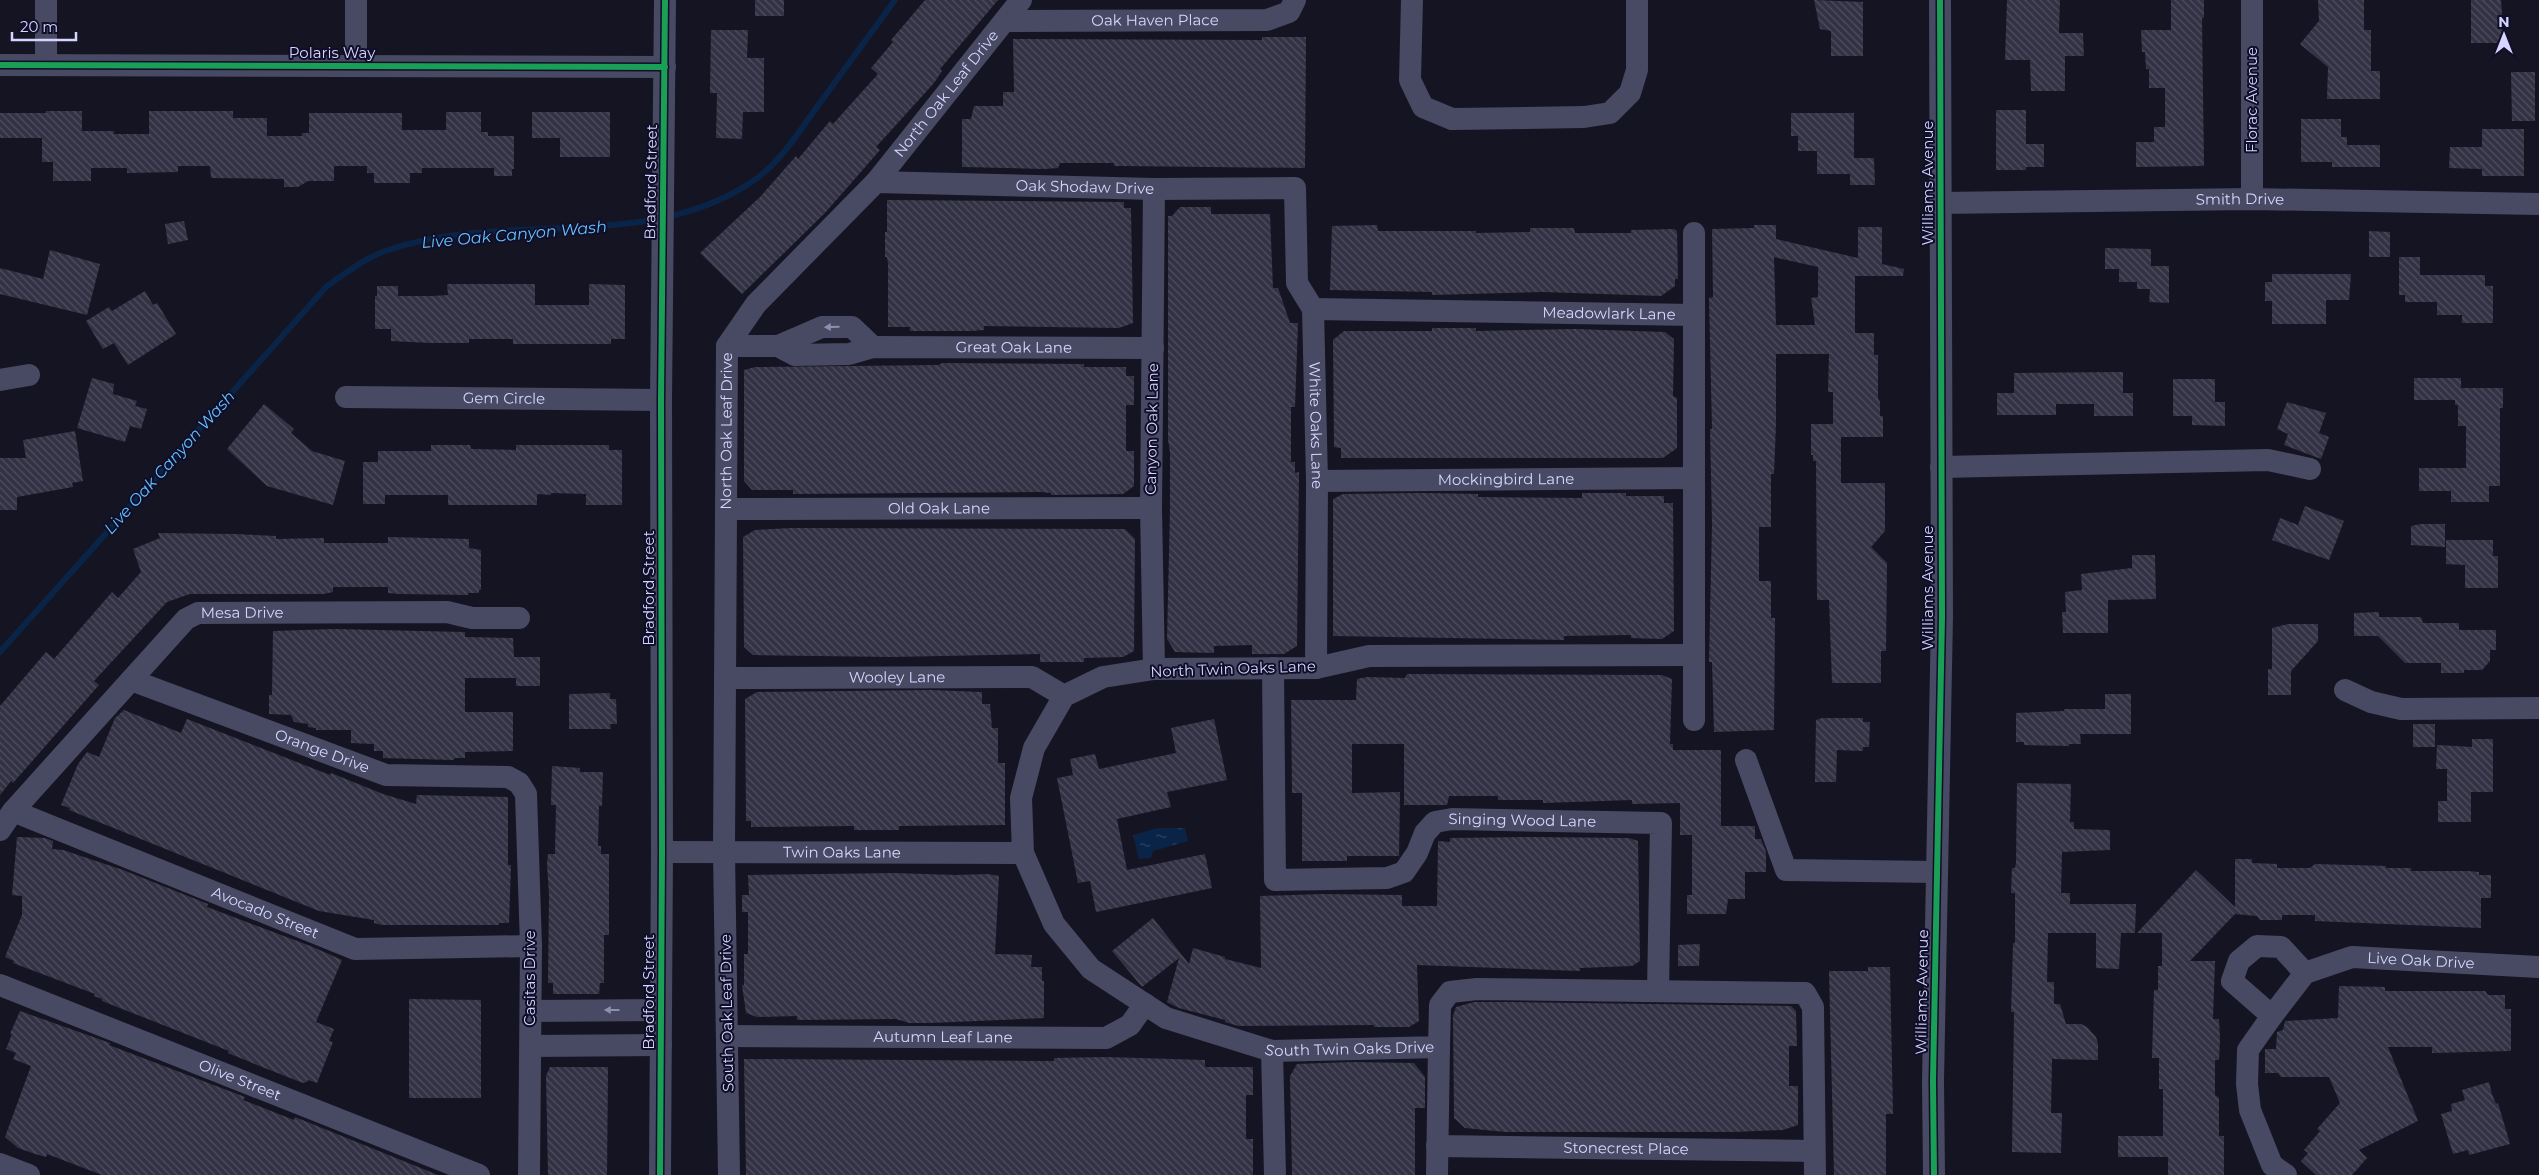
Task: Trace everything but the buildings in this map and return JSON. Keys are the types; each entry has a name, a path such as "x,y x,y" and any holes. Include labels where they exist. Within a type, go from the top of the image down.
{"street":[{"path":"46,0 46,64"},
{"path":"356,0 356,66"},
{"name":"Bradford Street","path":"660,1175 662,852 661,400 665,0"},
{"name":"North Oak Leaf Drive","path":"724,852 726,346 756,304 876,182 1021,0"},
{"name":"Oak Haven Place","path":"1006,21 1268,20 1289,12 1295,0"},
{"path":"1412,0 1410,80 1423,107 1452,119 1584,117 1610,112 1630,93 1638,70 1637,0"},
{"name":"Williams Avenue","path":"1934,1175 1942,617 1940,0"},
{"name":"Florac Avenue","path":"2252,0 2252,200"},
{"name":"Polaris Way","path":"0,64 665,67"},
{"name":"Oak Shodaw Drive","path":"876,182 1154,188 1295,188"},
{"name":"Canyon Oak Lane","path":"1154,188 1151,508 1154,669"},
{"name":"White Oaks Lane","path":"1295,188 1297,283 1313,309 1318,481 1316,668"},
{"name":"Smith Drive","path":"1940,203 2252,200 2539,204"},
{"path":"1694,233 1694,720"},
{"name":"Meadowlark Lane","path":"1313,309 1694,315"},
{"name":"Great Oak Lane","path":"726,346 778,346 822,327 852,327 873,347 1153,348"},
{"path":"0,380 29,375"},
{"name":"Gem Circle","path":"346,397 661,400"},
{"path":"1941,467 2268,460 2310,469"},
{"name":"Mockingbird Lane","path":"1318,481 1694,478"},
{"name":"Old Oak Lane","path":"726,509 1151,508"},
{"name":"Mesa Drive","path":"0,830 13,811 186,619 198,613 447,612 472,618 519,618"},
{"name":"North Twin Oaks Lane","path":"1064,696 1103,677 1154,669 1316,668 1369,656 1693,655"},
{"name":"Singing Wood Lane","path":"1273,668 1275,880 1387,878 1404,872 1417,853 1425,832 1435,822 1452,819 1661,823 1658,991"},
{"name":"Wooley Lane","path":"726,678 1032,677 1064,696"},
{"name":"Orange Drive","path":"131,680 386,775 508,777 519,783"},
{"path":"2345,690 2372,702 2401,708 2539,708"},
{"path":"1023,853 1021,798 1034,748 1064,696"},
{"path":"1746,760 1786,870 1937,872"},
{"name":"Casitas Drive","path":"519,783 526,794 531,946 529,1175"},
{"name":"Avocado Street","path":"13,811 355,949 531,946"},
{"name":"Twin Oaks Lane","path":"662,852 1023,853"},
{"name":"South Oak Leaf Drive","path":"724,852 729,1175"},
{"name":"South Twin Oaks Drive","path":"1023,853 1054,924 1091,969 1166,1018 1272,1050 1439,1047 1440,1005 1450,992 1477,989 1805,993 1814,1007 1814,1151"},
{"path":"2272,1016 2232,981 2239,961 2257,946 2281,947 2305,973 2248,1050 2247,1084 2250,1110 2273,1172"},
{"name":"Live Oak Drive","path":"2305,973 2352,956 2539,967"},
{"name":"Olive Street","path":"0,985 479,1175"},
{"name":"Autumn Leaf Lane","path":"726,1036 1106,1038 1130,1026 1145,1004"},
{"path":"530,1011 661,1010"},
{"path":"530,1046 661,1045"},
{"path":"1437,1175 1439,1047"},
{"path":"1272,1050 1275,1175"},
{"name":"Stonecrest Place","path":"1437,1146 1814,1151"},
{"path":"1814,1151 1815,1175"},
{"path":"0,1164 29,1175"}],"water":[{"path":"1158,828 1185,828 1188,841 1153,851 1151,858 1139,859 1133,835"}],"waterway":[{"name":"Live Oak Canyon Wash","path":"0,652 327,286 356,266 380,253 433,239 479,232 619,224 665,217 709,204 750,183 779,158 895,0"}],"cycle path":[{"path":"660,1175 662,852 661,400 665,0"},
{"path":"1934,1175 1933,1081 1942,617 1940,0"},
{"path":"0,65 665,67"}]}
